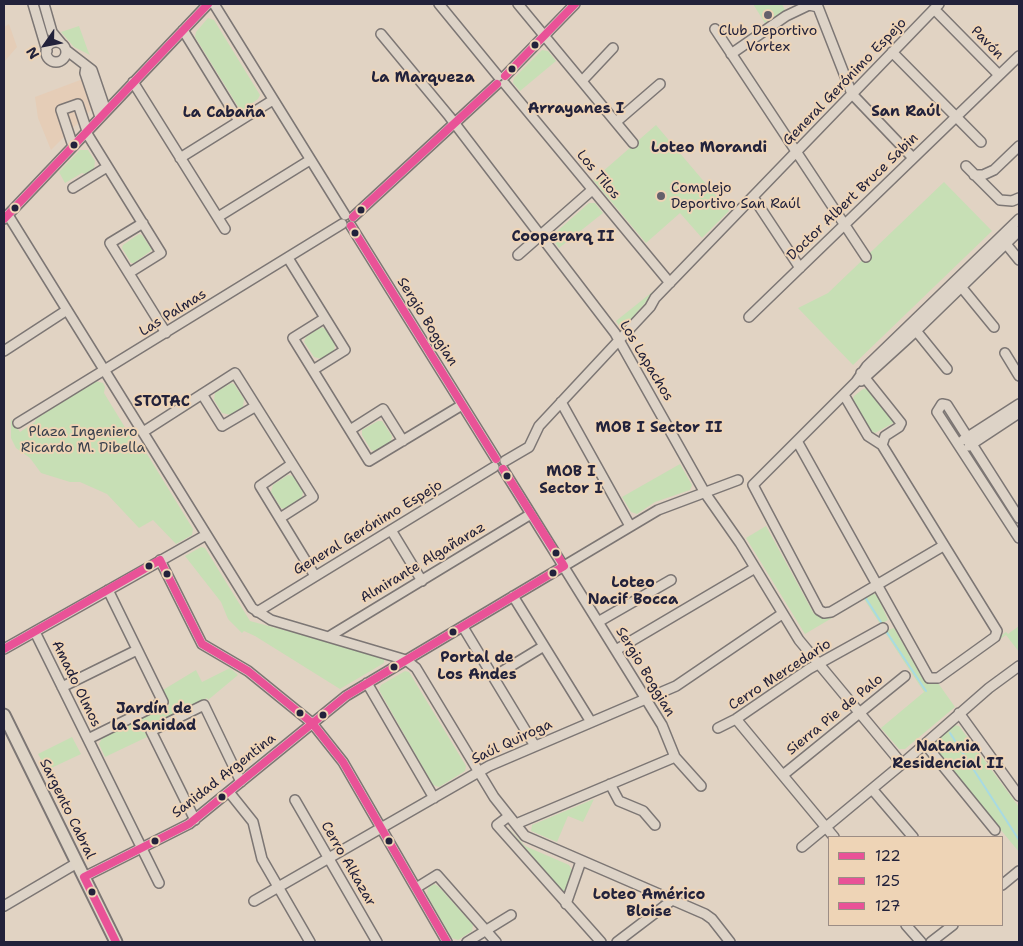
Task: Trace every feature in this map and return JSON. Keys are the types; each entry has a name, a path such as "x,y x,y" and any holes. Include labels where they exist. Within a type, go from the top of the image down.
{"main road":[{"name":"Sargento Cabral","path":"4,715 116,942"}],"street":[{"path":"33,4 48,57 53,61 59,61 66,52"},
{"path":"44,4 52,32 66,52"},
{"path":"208,4 6,217 104,369 248,603 257,612 271,620 406,660 416,668 479,772 509,816 530,840 708,916 730,942"},
{"name":"Sergio Boggian","path":"214,4 616,650 662,726 675,757 701,786"},
{"name":"Los Tilos","path":"439,4 670,283"},
{"path":"518,4 633,143"},
{"name":"Las Palmas","path":"18,423 348,221 501,80 574,4"},
{"path":"731,54 786,16 809,5 815,5 821,10 852,94 913,158"},
{"name":"General Gerónimo Espejo","path":"257,612 529,447 538,426 670,283 936,6"},
{"name":"Pavón","path":"936,6 999,75"},
{"path":"715,28 866,257"},
{"path":"183,30 240,121"},
{"name":"Los Lapachos","path":"381,34 455,124 619,340 705,493 755,568 782,614 818,664 902,764"},
{"path":"47,51 52,43 92,70 100,92 103,114"},
{"path":"582,81 613,48"},
{"path":"892,52 980,142"},
{"name":"Doctor Albert Bruce Sabin","path":"749,317 1019,56"},
{"path":"86,67 85,73 103,114"},
{"path":"133,82 225,229"},
{"path":"616,122 660,84"},
{"path":"180,158 273,100"},
{"path":"74,146 61,110 78,104 86,132 161,253 129,273"},
{"path":"974,175 983,175 994,170 1019,146"},
{"path":"218,217 310,160"},
{"path":"966,166 1000,200 1009,202 1019,198"},
{"path":"73,188 107,167"},
{"path":"518,255 592,190"},
{"path":"753,197 800,268"},
{"path":"943,546 829,613 819,610 753,488 756,480 959,284 1003,240 1019,219"},
{"path":"143,223 110,243 166,333"},
{"path":"1003,240 1019,231"},
{"path":"1003,240 1019,260"},
{"path":"288,258 345,350 313,370"},
{"path":"959,284 994,328"},
{"path":"5,346 67,310"},
{"path":"325,318 293,338 369,461 462,405"},
{"path":"914,328 947,369"},
{"path":"1005,353 1019,376"},
{"path":"143,432 235,373 314,498 280,518"},
{"path":"863,376 901,423 899,427 885,436 882,445"},
{"path":"202,394 222,426 256,406"},
{"path":"797,441 927,676 932,680 938,678 995,637 997,633 882,445 868,436 844,394"},
{"path":"561,402 630,526"},
{"path":"1009,523 1019,517 947,405 942,404 937,412 960,446 1009,523 1019,538"},
{"path":"960,446 1019,404"},
{"path":"350,430 383,409 403,440"},
{"path":"969,440 1019,413"},
{"path":"292,464 260,486 316,576"},
{"name":"Sanidad Argentina","path":"4,906 63,872 68,867 80,869 141,848 195,820 346,696 658,510 738,480"},
{"name":"Almirante Algañaraz","path":"330,636 531,514"},
{"path":"391,530 422,581"},
{"path":"4,649 206,534"},
{"path":"160,560 202,644 248,671 312,723 343,762 447,942"},
{"path":"616,650 755,568"},
{"path":"598,622 671,580"},
{"path":"88,739 163,702 108,590"},
{"path":"513,596 591,722"},
{"name":"Saúl Quiroga","path":"254,901 479,772 676,686 782,614"},
{"path":"463,627 535,746"},
{"name":"Cerro Mercedario","path":"718,728 736,720 818,664 883,628"},
{"name":"Amado Olmos","path":"35,632 159,883"},
{"path":"493,677 544,646"},
{"path":"62,687 137,650"},
{"path":"802,847 959,714 1019,666"},
{"name":"Sierra Pie de Palo","path":"783,775 858,712 905,676"},
{"path":"367,683 434,798"},
{"path":"195,820 151,731 204,705 241,782"},
{"path":"959,714 1019,796"},
{"path":"736,720 833,836"},
{"path":"925,744 995,830"},
{"path":"516,824 675,757"},
{"path":"610,784 620,801 643,811 655,825"},
{"path":"872,789 912,836"},
{"path":"229,792 253,822 262,860 310,942"},
{"name":"Cerro Alkazar","path":"295,800 377,942"},
{"path":"509,816 498,825 601,942"},
{"path":"566,904 581,861"},
{"path":"1003,885 1019,872"},
{"path":"416,888 437,876 496,942"},
{"path":"617,942 671,901"},
{"path":"466,942 511,915"},
{"path":"907,926 921,942"},
{"path":"931,942 952,926"}],"shaded area":[{"path":"9,24 17,47 4,62 4,27"},
{"path":"83,79 93,108 51,150 38,118 35,97"}],"green space":[{"name":"Club Deportivo Vortex","path":"753,4 782,4 785,10 765,23"},
{"path":"208,18 214,20 260,95 258,99 244,109 239,108 195,37 196,32"},
{"path":"79,26 90,55 74,47 61,32"},
{"path":"542,50 548,51 556,61 520,91 513,83 514,78"},
{"name":"Complejo Deportivo San Raúl","path":"656,125 729,211 702,238 680,213 646,243 593,180"},
{"path":"80,150 88,150 95,161 94,169 86,174 82,173 65,183 59,172"},
{"path":"944,182 992,231 853,365 798,308 828,293"},
{"path":"589,203 595,203 603,213 559,248 553,240 554,234"},
{"path":"139,234 142,235 152,250 134,263 131,263 122,248 123,245"},
{"path":"661,285 624,327 620,327 616,321"},
{"path":"321,327 326,329 335,344 334,351 322,359 314,357 304,342 306,337"},
{"name":"Plaza Ingeniero Ricardo M. Dibella","path":"95,381 103,383 105,387 104,393 140,452 147,454 193,529 192,535 176,544 153,520 139,528 107,494 80,482 70,482 41,473 30,458 16,448 11,438 11,419 20,432 35,422 36,419"},
{"path":"231,383 234,384 244,399 243,407 231,415 222,413 214,400 215,393"},
{"path":"868,388 895,422 875,433 870,431 853,400 854,396 863,389"},
{"path":"378,421 382,421 392,436 391,441 375,451 371,450 362,435 362,430"},
{"path":"680,464 692,485 690,490 655,502 637,514 631,512 622,497"},
{"path":"288,475 293,476 303,492 302,498 285,509 281,508 271,492 273,485"},
{"path":"766,526 814,614 830,617 872,592 878,597 888,620 880,624 864,599 805,634 746,538"},
{"path":"201,547 205,548 250,621 384,657 384,663 340,689 255,636 244,631 242,633 228,619 221,602 185,556"},
{"path":"1019,626 1019,652 1006,635 938,683 955,707 905,749 899,749 881,728 924,692 884,631 894,628 922,678 932,684 1006,632 1008,634"},
{"path":"230,668 238,675 208,700 207,698 144,729 147,737 105,757 99,744 102,738 170,705 163,690 196,670 202,682"},
{"path":"405,671 409,672 466,766 465,771 439,787 433,785 379,690 381,685"},
{"path":"954,725 959,726 1019,807 1019,852 933,748 934,742"},
{"path":"72,737 81,754 47,770 38,754"},
{"path":"594,799 583,822 568,816 557,842 531,831 532,825"},
{"path":"506,825 525,846 569,865 572,870 566,891 561,891"},
{"path":"434,884 438,886 473,925 472,931 458,940 452,938 427,895 428,888"}],"waterway":[{"path":"865,597 881,622"},
{"path":"886,631 926,691"},
{"path":"950,733 1019,840"}],"transit line":[{"name":"127","path":"4,219 208,4"},
{"name":"122","path":"505,76 575,4"},
{"name":"122","path":"353,217 497,84"},
{"name":"122","path":"351,226 496,459"},
{"name":"122","path":"116,942 84,877 189,824 346,696 564,566 503,469"},
{"name":"125","path":"4,649 160,560 202,644 248,671 312,723 343,762 447,942"}],"place":[{"name":"Club Deportivo Vortex","path":"768,15"},
{"name":"Complejo Deportivo San Raúl","path":"661,196"}],"district":[{"name":"La Marqueza","path":"423,78"},
{"name":"Arrayanes I","path":"576,109"},
{"name":"San Raúl","path":"906,112"},
{"name":"La Cabaña","path":"224,113"},
{"name":"Loteo Morandi","path":"709,148"},
{"name":"Cooperarq II","path":"563,237"},
{"name":"STOTAC","path":"162,402"},
{"name":"MOB I Sector II","path":"659,428"},
{"name":"MOB I Sector I","path":"571,480"},
{"name":"Loteo Nacif Bocca","path":"633,592"},
{"name":"Portal de Los Andes","path":"477,666"},
{"name":"Jardín de la Sanidad","path":"154,718"},
{"name":"Natania Residencial II","path":"948,756"},
{"name":"Loteo Américo Bloise","path":"649,904"}]}
